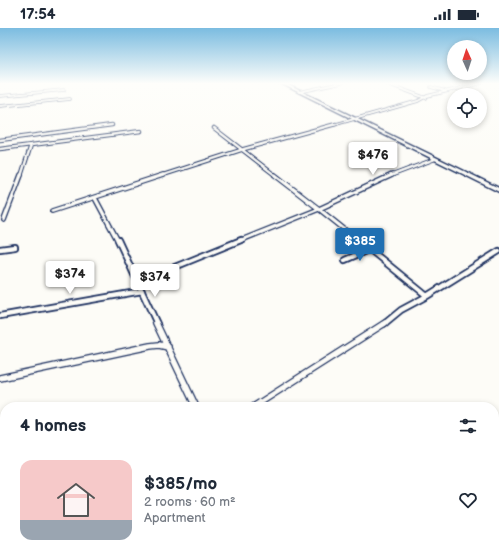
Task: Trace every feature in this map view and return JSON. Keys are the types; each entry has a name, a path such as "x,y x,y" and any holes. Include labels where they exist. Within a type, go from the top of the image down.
{"street":[{"path":"330,108 499,190"},
{"path":"52,211 244,150 395,108"},
{"path":"0,140 112,125"},
{"path":"214,128 319,209 427,296"},
{"path":"0,148 141,131"},
{"path":"4,220 17,189 31,145"},
{"path":"138,282 319,209 401,171 435,158"},
{"path":"95,198 116,236 194,402"},
{"path":"0,249 15,247"},
{"path":"345,260 368,250"},
{"path":"261,402 377,329 401,310 427,296 499,251"},
{"path":"0,316 142,291"},
{"path":"0,378 150,346 160,345 168,347"}]}
